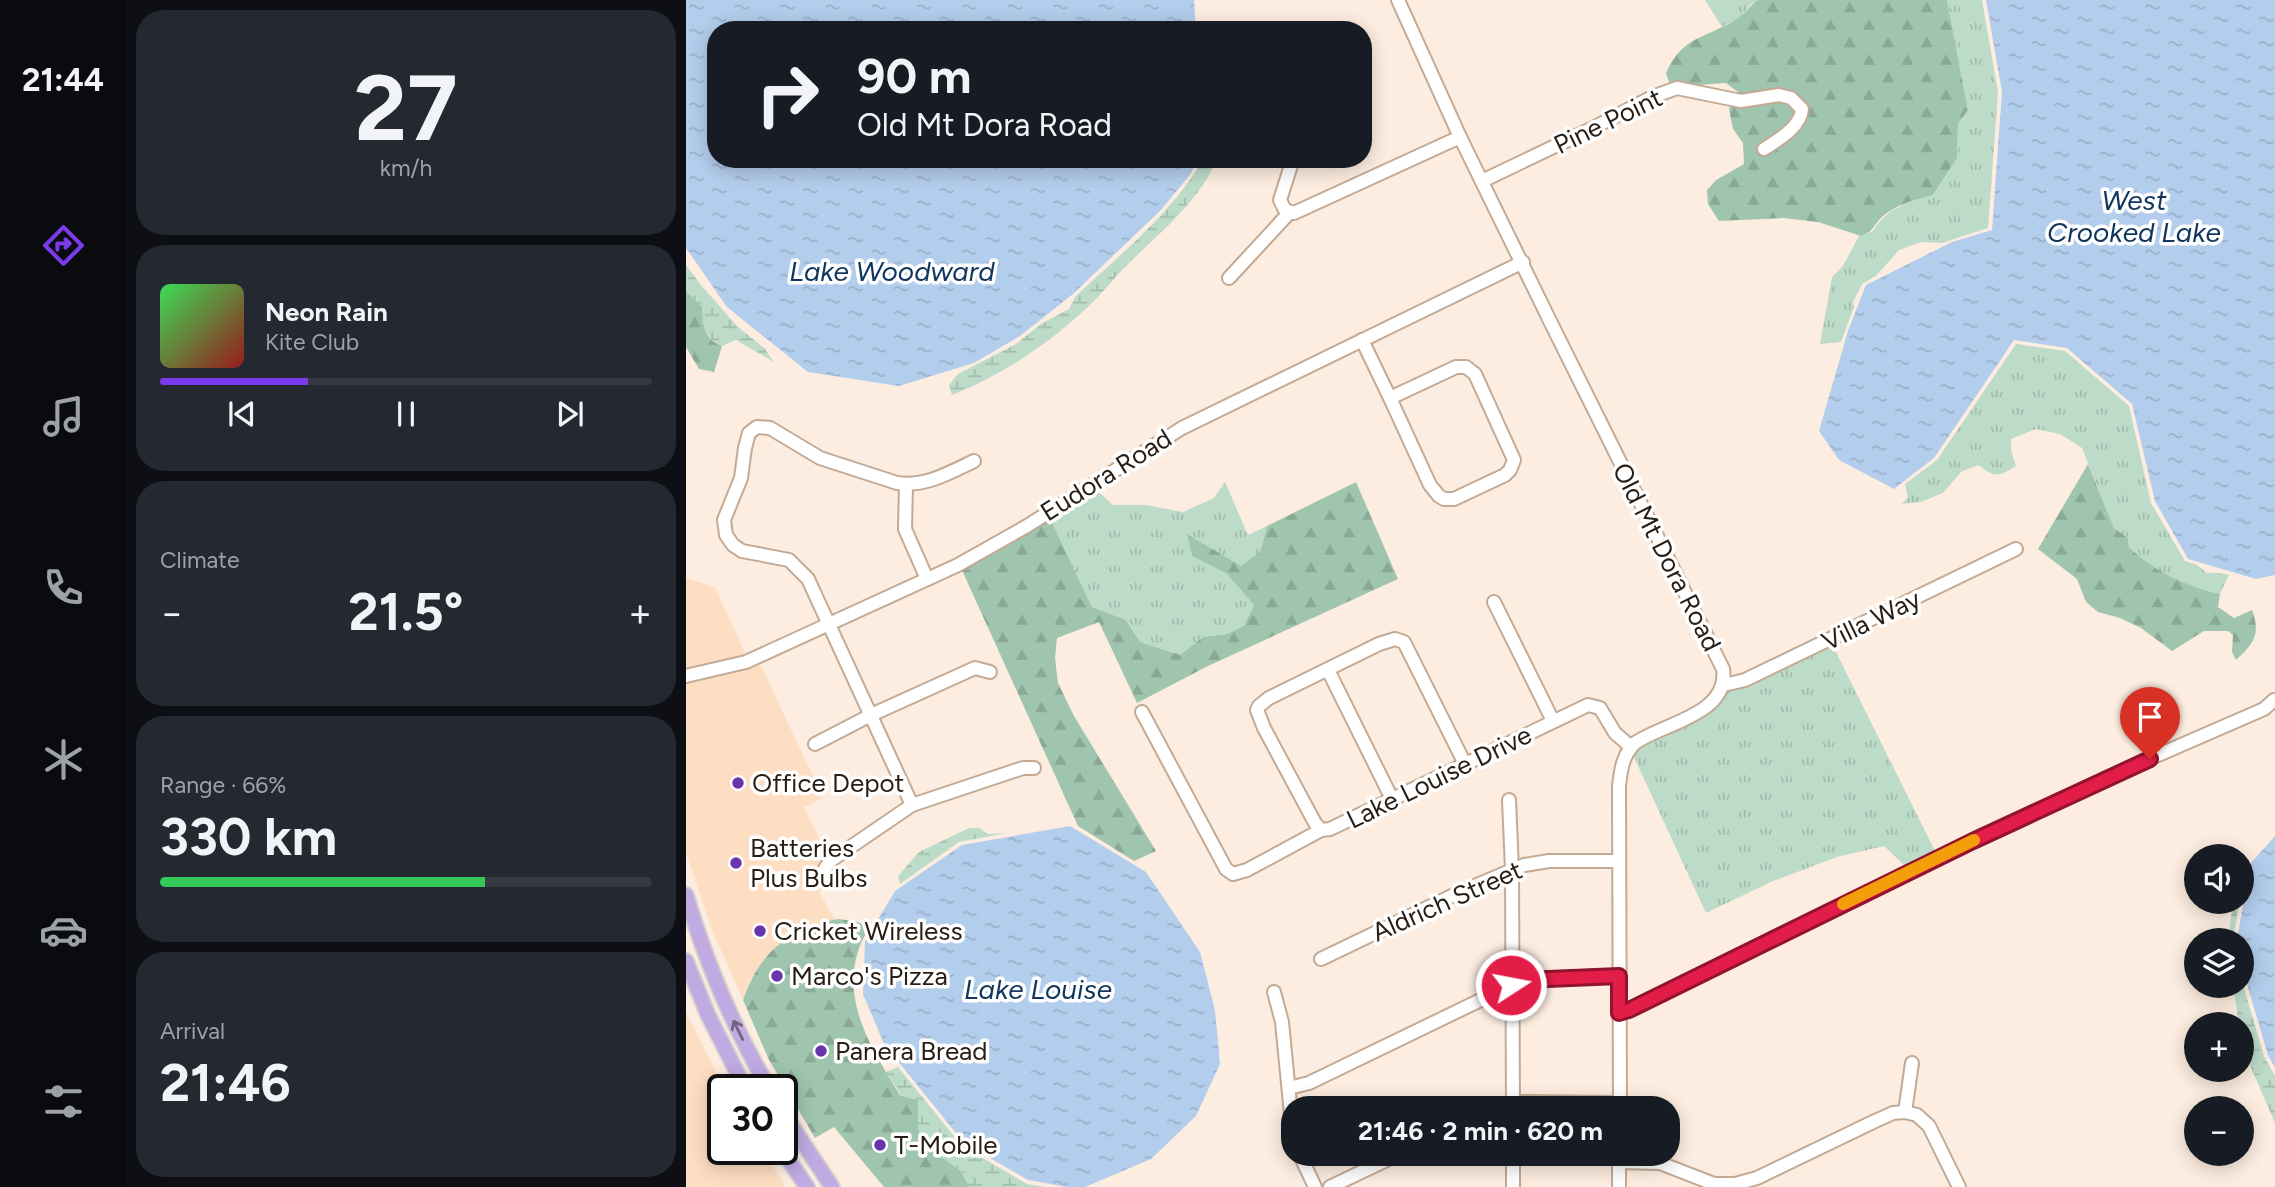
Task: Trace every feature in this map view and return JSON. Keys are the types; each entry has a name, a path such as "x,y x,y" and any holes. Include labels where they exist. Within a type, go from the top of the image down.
{"main road":[{"path":"686,895 696,929 726,1004 762,1074"},
{"path":"686,961 738,1074"},
{"path":"798,1136 832,1187"},
{"path":"798,1144 802,1142"},
{"path":"792,1165 807,1187"}],"street":[{"name":"Old Mt Dora Road","path":"1398,0 1482,181 1723,669 1724,685 1721,693 1709,705 1642,738 1631,747"},
{"name":"Pine Point","path":"1482,181 1591,130 1652,97 1677,89 1741,101 1779,95 1791,98 1802,109 1801,117 1779,139 1764,149"},
{"path":"1290,168 1280,200 1282,206 1294,213 1461,137"},
{"path":"1229,278 1290,212"},
{"name":"Eudora Road","path":"686,676 746,662 989,549 1182,428 1523,262"},
{"path":"1362,340 1430,485 1439,496 1454,499 1505,475 1514,465 1513,454 1475,374 1470,369 1455,367 1390,398"},
{"path":"912,805 808,579 795,565 783,558 742,551 733,545 726,535 724,520 741,478 744,448 749,433 757,427 770,428 820,458 906,485 931,481 974,461"},
{"path":"906,485 905,529 927,579"},
{"name":"Villa Way","path":"1724,685 1745,680 2015,549"},
{"path":"1494,602 1553,721"},
{"path":"1321,830 1264,728 1257,710 1259,705 1269,698 1379,645 1395,639 1404,642 1465,764"},
{"path":"815,744 871,715 975,668 990,671"},
{"path":"1328,670 1392,799"},
{"path":"1619,1013 1643,1004 1973,841 2126,769 2264,709 2274,700"},
{"name":"Lake Louise Drive","path":"1142,712 1226,869 1233,874 1247,870 1321,830 1330,829 1588,705 1597,706 1615,733 1631,747"},
{"path":"1620,1096 1619,786 1623,760 1631,747"},
{"path":"821,875 830,861 912,805 1023,768 1034,768"},
{"path":"1509,800 1512,869 1513,1096"},
{"name":"Aldrich Street","path":"1321,959 1512,869 1534,862 1619,861"},
{"path":"1289,1088 1309,1083 1522,980 1619,976"},
{"path":"1274,992 1282,1022 1290,1096"},
{"path":"1905,1112 1912,1063"},
{"path":"1668,1166 1714,1184 1735,1184 1757,1178 1893,1113 1905,1112 1917,1115 1929,1126 1959,1187"},
{"path":"1305,1166 1315,1187"},
{"path":"1330,1187 1374,1166"},
{"path":"1513,1166 1513,1187"},
{"path":"1619,1166 1619,1187"}],"shaded area":[{"path":"686,578 715,587 746,655 753,655 686,672"},
{"path":"759,661 823,798 804,807 837,875 834,881 819,891 835,920 813,924 787,937 766,956 749,981 743,1000 712,930 686,853 686,680"},
{"path":"686,1012 717,1074 707,1074 707,1165 772,1165 786,1187 686,1187"}],"green space":[{"path":"1705,0 1758,0 1750,5 1741,17 1722,27"},
{"path":"1758,0 1947,0 1968,110 1958,124 1957,158 1933,195 1892,210 1881,218 1872,230 1861,236 1818,222 1783,218 1719,221 1708,204 1707,190 1716,180 1744,164 1743,143 1733,129 1729,109 1738,92 1726,83 1676,84 1669,82 1666,73 1681,50 1698,38 1738,18"},
{"path":"1947,0 1982,0 1998,92 1988,228 1942,243 1921,242 1899,250 1877,275 1862,284 1853,302 1854,307 1841,342 1820,344 1832,277 1843,266 1859,236 1873,231 1891,211 1933,195 1957,158 1958,124 1968,110"},
{"path":"1197,168 1213,168 1190,201 1094,301 1028,355 991,377 952,395 949,385 958,374 1016,344 1041,324 1069,309 1075,297 1161,215"},
{"path":"686,265 737,326 764,348 774,362 736,340 722,346 711,339 704,325 702,306 686,291"},
{"path":"686,291 702,306 707,335 722,346 714,372 699,369 686,347"},
{"path":"2016,344 2065,351 2129,406 2151,503 2185,561 2197,565 2207,573 2229,575 2220,594 2171,577 2129,547 2128,538 2114,528 2082,448 2060,434 2036,429 2011,439 2016,466 1993,474 1979,465 1962,471 1943,493 1921,502 1901,504 1908,498 1905,484 1937,460"},
{"path":"2088,464 2114,528 2128,538 2129,547 2138,556 2172,577 2220,594 2218,607 2234,618 2252,610 2256,632 2247,649 2236,660 2232,652 2233,635 2228,631 2204,631 2172,651 2141,628 2098,612 2086,602 2077,579 2038,549"},
{"path":"1225,482 1248,535 1267,526 1262,551 1241,566 1188,535 1192,556 1227,574 1254,605 1244,626 1227,634 1203,637 1180,655 1140,642 1126,620 1092,607 1049,516 1094,488 1113,505 1146,505 1183,512 1214,498"},
{"path":"1356,482 1398,579 1208,666 1137,703 1099,622 1057,638 1055,658 1058,683 1074,716 1156,851 1134,861 1078,826 961,568 1049,516 1092,607 1126,620 1140,642 1180,655 1203,637 1227,634 1244,626 1254,605 1227,574 1192,556 1187,534 1241,566 1261,551 1267,526"},
{"path":"1828,636 1935,851 1906,867 1884,846 1837,857 1773,881 1706,913 1632,753 1638,746 1718,702 1728,687"},
{"path":"969,828 979,828 988,834 1007,833 959,842 900,884 898,876 919,852"},
{"path":"2231,914 2238,914 2235,928 2230,928"},
{"path":"838,919 870,926 859,949 854,971 858,1014 876,1055 900,1095 918,1100 918,1129 933,1151 960,1170 970,1187 884,1187 834,1127 815,1138 798,1109 798,1074 777,1074 769,1060 743,1000 758,968 778,945 821,923"},
{"path":"2235,998 2247,998 2251,1012 2237,1012"},
{"path":"2254,1022 2264,1056 2275,1076 2275,1123 2254,1075"},
{"path":"898,1067 961,1145 1027,1184 1045,1187 970,1187 960,1170 933,1151 918,1129 918,1100 901,1095 886,1072"}],"water":[{"name":"Lake Woodward","path":"686,0 1194,0 1195,21 707,21 707,168 1194,168 1160,211 1073,294 1020,336 974,363 899,386 808,372 727,307 686,248"},
{"name":"West Crooked Lake","path":"1986,0 2275,0 2275,575 2256,579 2188,559 2155,501 2132,404 2067,348 2014,340 1934,458 1894,489 1839,460 1819,431 1848,331 1866,285 1952,242 1992,230 2002,92"},
{"name":"Lake Louise","path":"1070,826 1146,872 1200,952 1215,1010 1220,1064 1196,1116 1151,1159 1085,1187 1067,1187 1028,1180 964,1143 884,1044 863,994 865,941 895,891 962,845"},
{"path":"2275,836 2275,1068 2268,1055 2251,998 2254,998 2254,928 2239,928 2241,914 2254,914 2254,860"}],"slow traffic":[{"path":"1843,904 1974,840"}],"place":[{"name":"Office Depot","path":"738,783"},
{"name":"Batteries Plus Bulbs","path":"736,863"},
{"name":"Cricket Wireless","path":"760,931"},
{"name":"Marco's Pizza","path":"777,976"},
{"name":"Panera Bread","path":"821,1051"},
{"name":"T-Mobile","path":"880,1145"}],"route":[{"path":"1511,985 1522,980 1619,976 1619,1013 1629,1010 1973,841 2150,759"}]}
